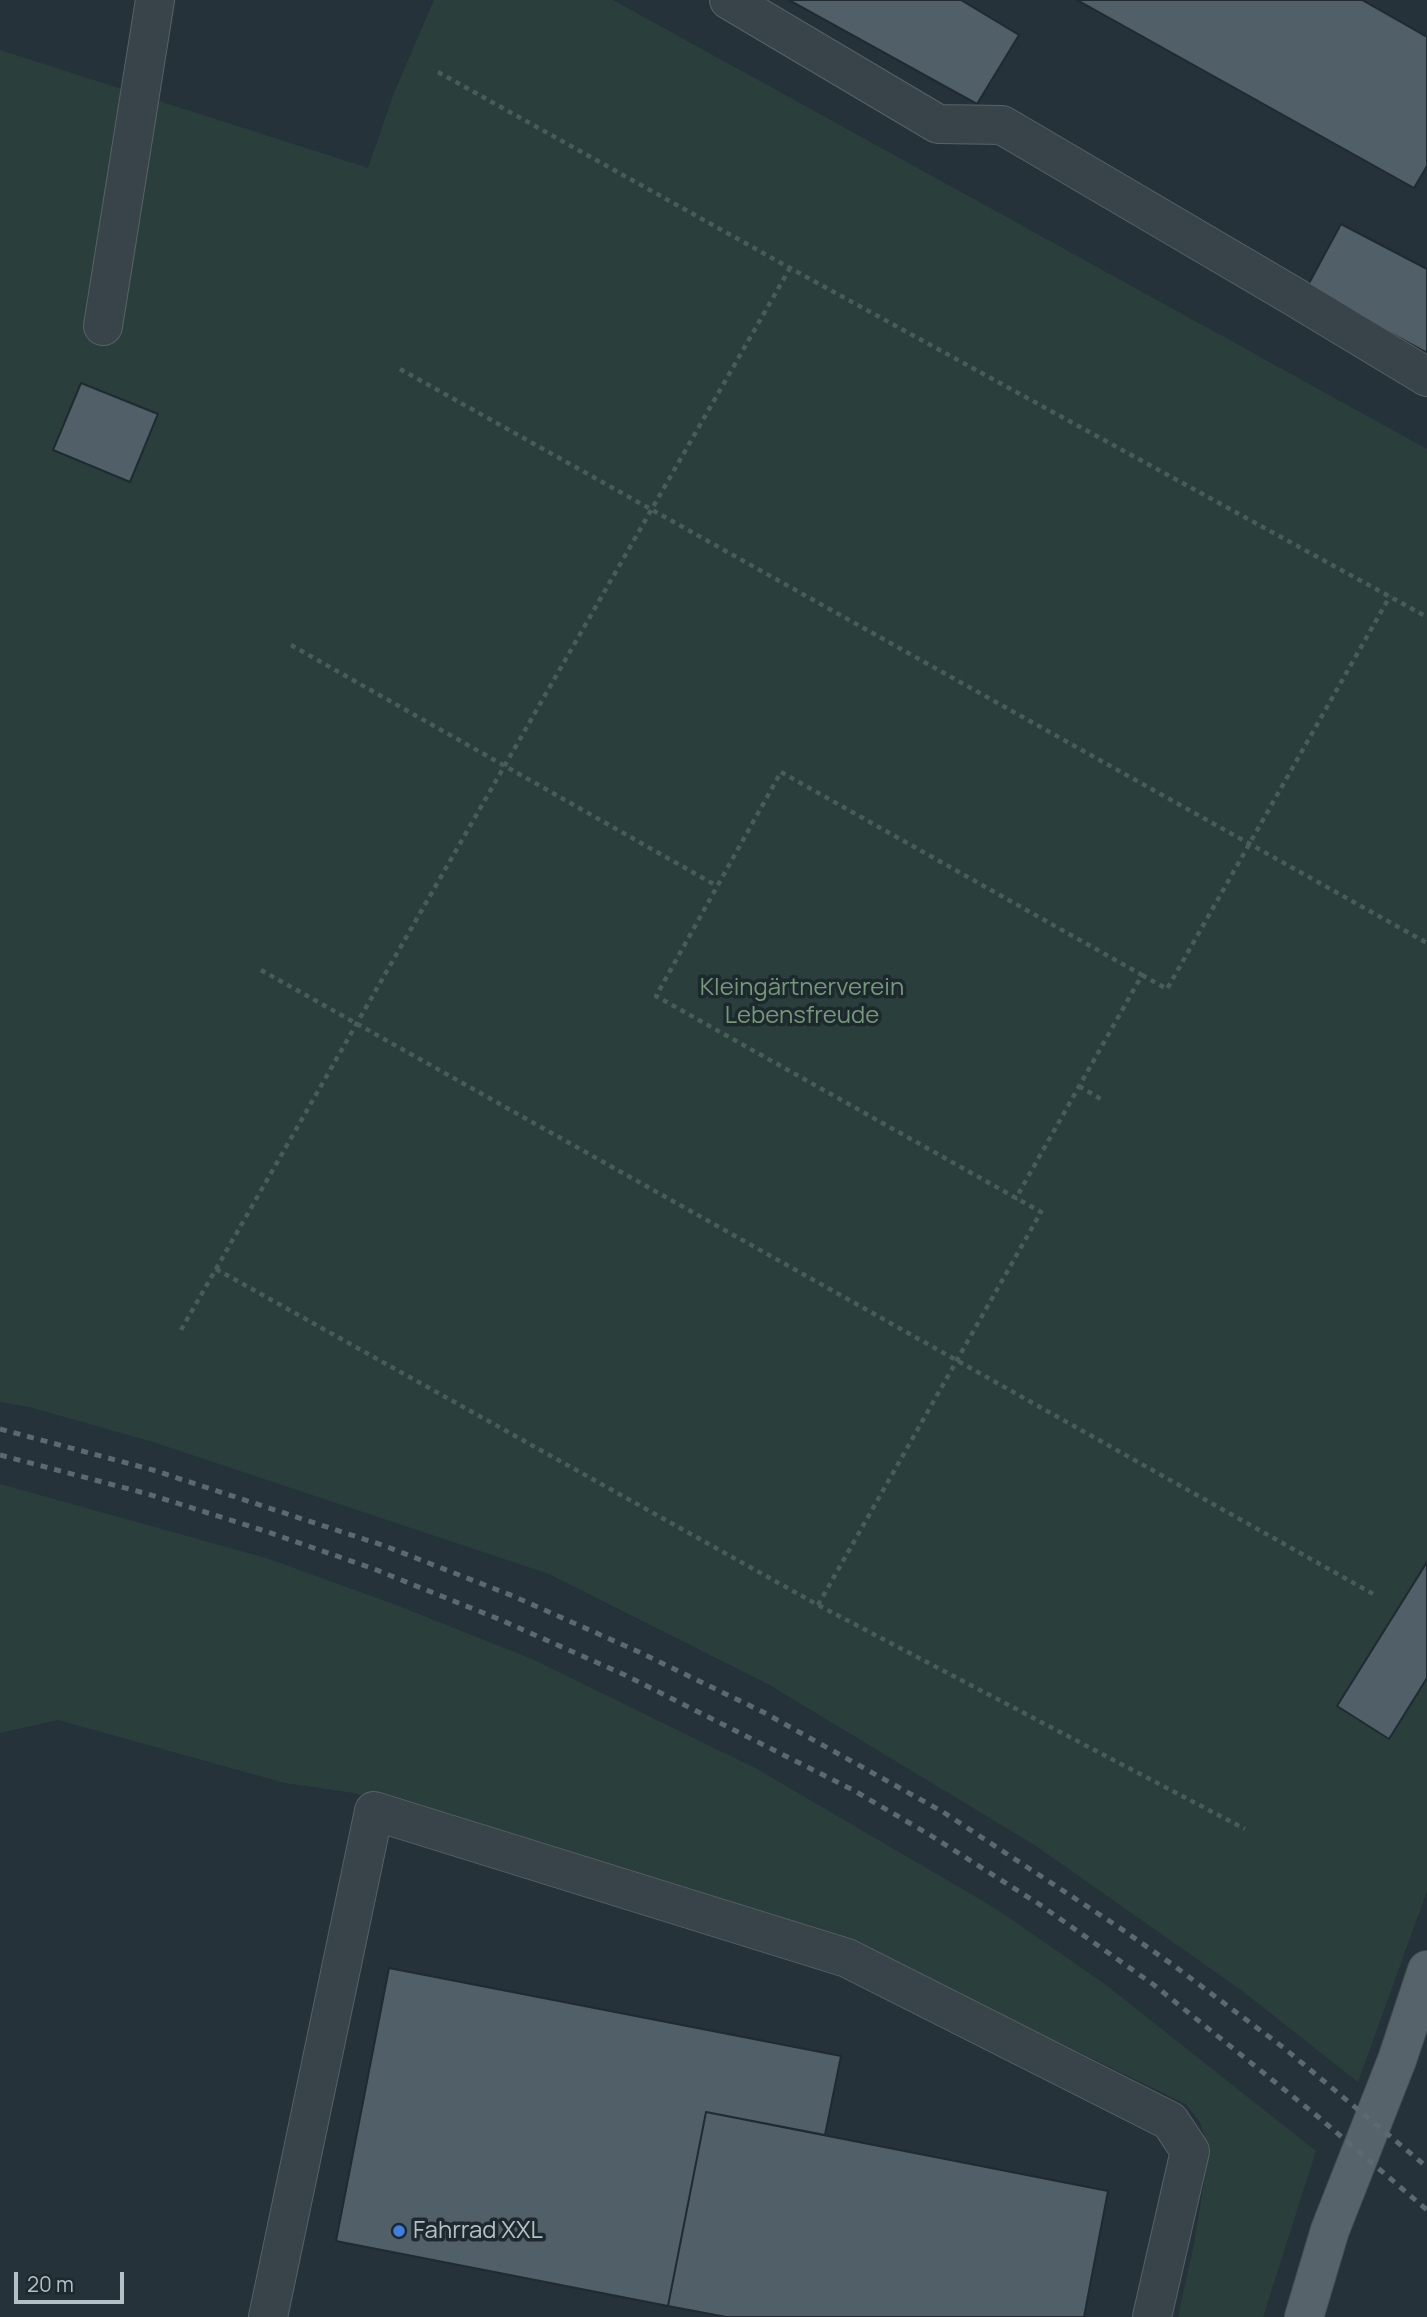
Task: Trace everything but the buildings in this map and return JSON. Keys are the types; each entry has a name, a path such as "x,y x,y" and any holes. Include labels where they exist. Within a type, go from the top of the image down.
{"main road":[{"path":"1304,2317 1330,2230 1397,2060 1427,1970"}],"lane":[{"path":"103,326 155,0"},
{"path":"729,0 938,124 1002,125 1427,377"},
{"path":"268,2317 374,1811 848,1958 1170,2121 1189,2151 1152,2317"}],"path":[{"path":"438,72 1427,617"},
{"path":"181,1330 790,268"},
{"path":"400,369 1427,943"},
{"path":"818,1605 1041,1212 656,996 781,772 1167,989 1390,596"},
{"path":"291,645 717,886"},
{"path":"261,970 1375,1595"},
{"path":"1016,1198 1142,975"},
{"path":"1079,1086 1104,1101"},
{"path":"216,1269 818,1605 1245,1829"}],"green space":[{"name":"Kleingärtnerverein Lebensfreude","path":"434,0 613,0 1427,449 1427,1891 1358,2082 1241,1990 1036,1846 768,1684 549,1574 150,1441 29,1407 0,1402 0,50 368,168 394,93"},
{"path":"0,1484 266,1558 396,1605 532,1659 757,1769 998,1910 1106,1985 1316,2151 1263,2317 1178,2317 1194,2244 1209,2151 1200,2122 1186,2104 852,1942 354,1793 285,1783 58,1720 0,1733"}],"railway":[{"path":"0,1429 153,1470 385,1546 513,1596 639,1652 763,1712 943,1812 1117,1926 1284,2048 1427,2167"},
{"path":"0,1455 148,1494 374,1569 501,1620 625,1675 853,1790 1039,1904 1154,1985 1316,2115 1427,2210"}],"place":[{"name":"Fahrrad XXL","path":"399,2231"}]}
